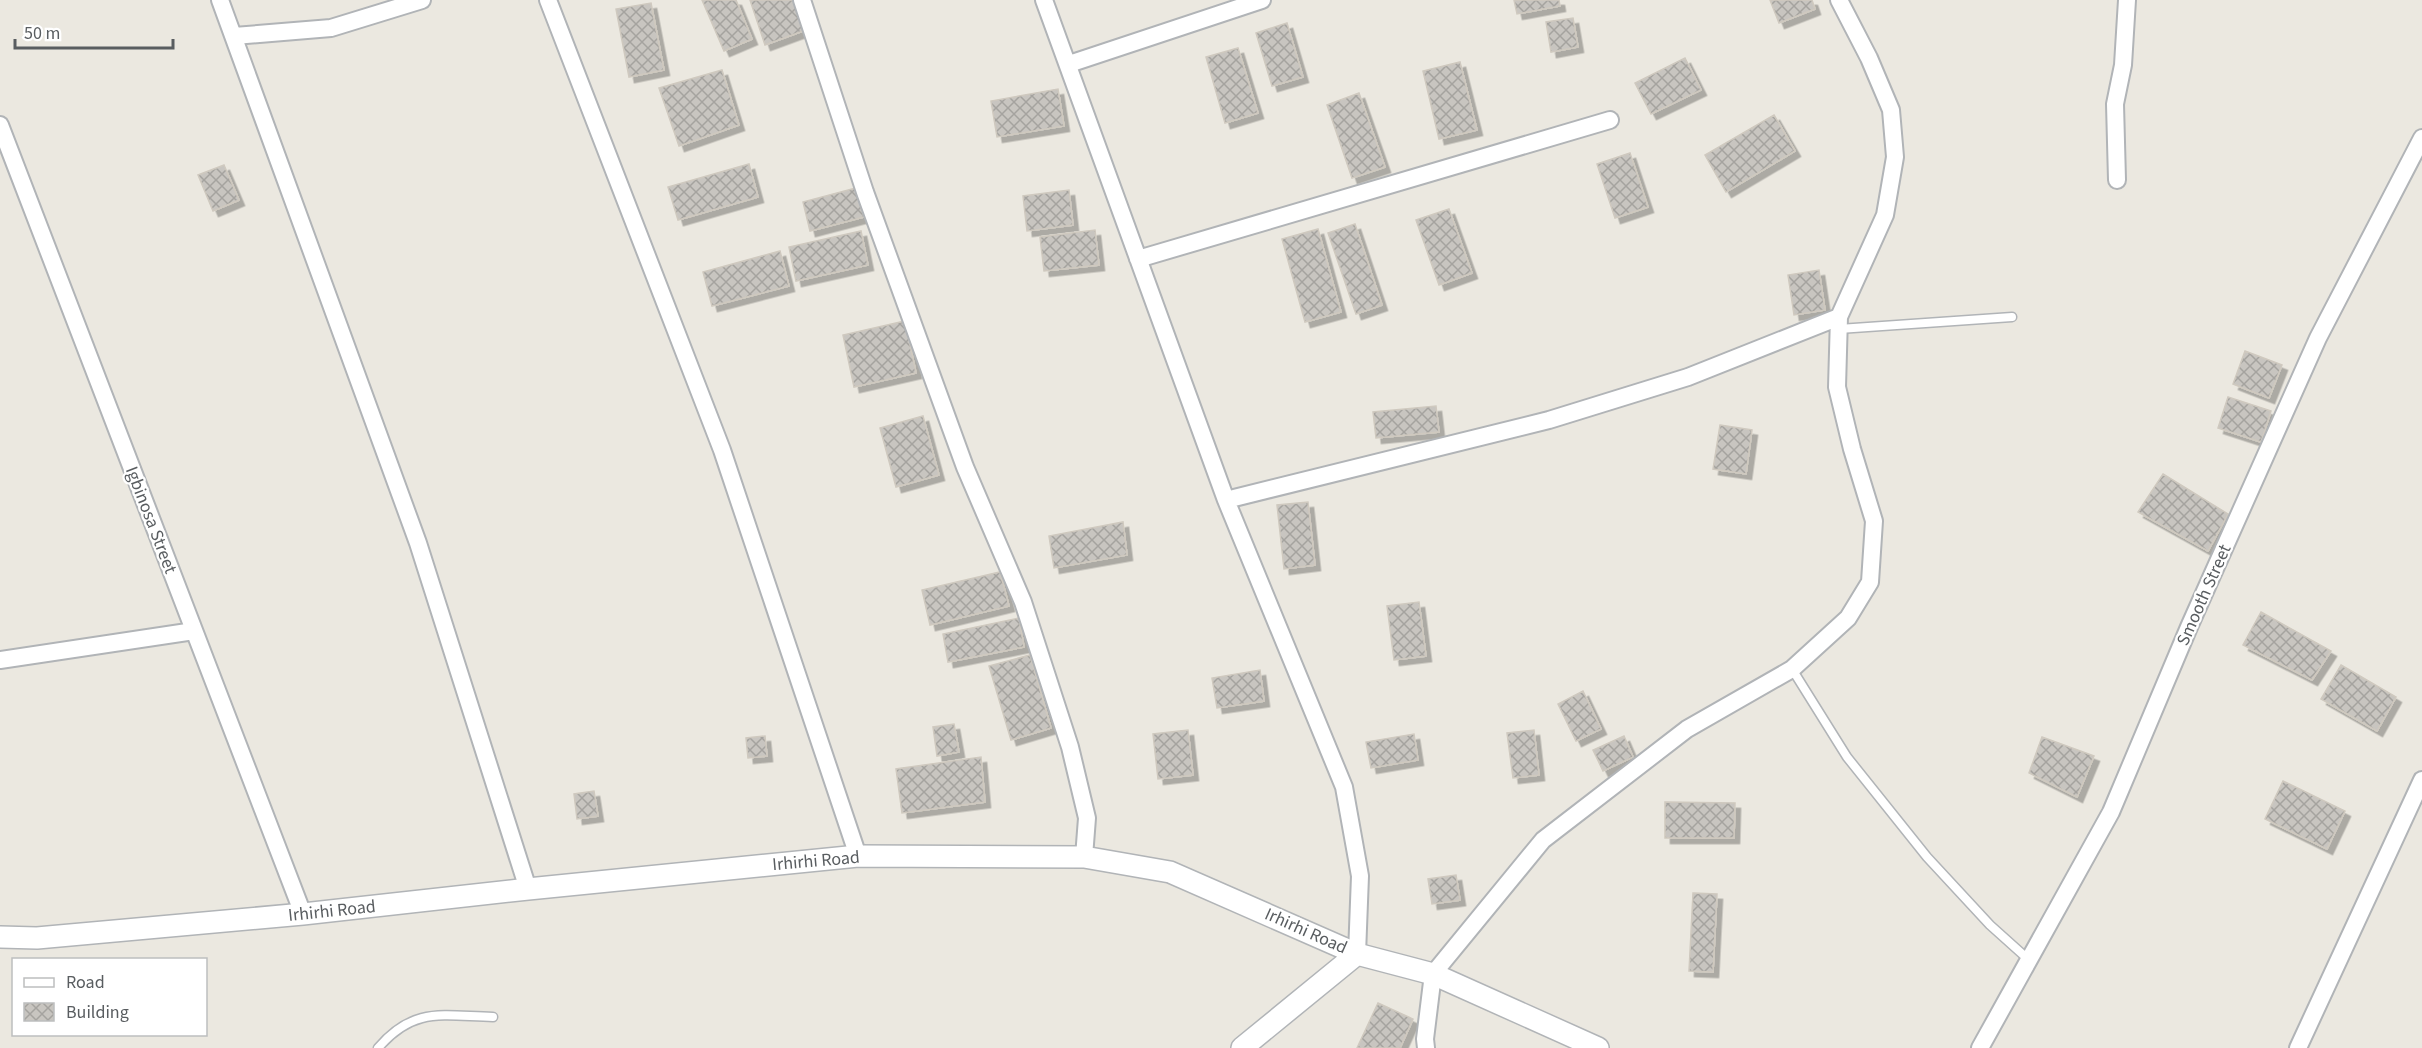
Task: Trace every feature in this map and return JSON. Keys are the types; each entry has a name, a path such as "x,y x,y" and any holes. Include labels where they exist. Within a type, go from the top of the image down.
{"street":[{"path":"220,0 418,543 528,889"},
{"path":"234,36 331,28 422,0"},
{"path":"548,0 722,450 858,856"},
{"path":"802,0 865,192 965,467 1023,602 1070,747 1087,818 1084,857"},
{"path":"1044,0 1226,500 1344,787 1360,876 1357,954 1242,1048"},
{"path":"1069,64 1262,0"},
{"path":"1426,1048 1432,974 1543,840 1687,729 1792,669 1848,618 1870,582 1874,521 1851,449 1837,387 1839,323 1885,215 1895,157 1891,110 1869,58 1839,0"},
{"path":"2117,180 2115,104 2123,64 2127,0"},
{"path":"1138,259 1610,120"},
{"name":"Igbinosa Street","path":"0,125 303,914"},
{"name":"Smooth Street","path":"1980,1048 2111,812 2189,627 2318,338 2422,138"},
{"path":"1226,500 1549,420 1688,377 1839,323"},
{"path":"0,660 194,631"},
{"path":"2298,1048 2422,780"},
{"name":"Irhirhi Road","path":"0,937 37,938 303,914 858,856 1084,857 1170,872 1357,954 1432,974 1598,1048"}],"lane":[{"path":"1839,323 2012,317"},
{"path":"1792,669 1847,757 1927,857 1990,925 2030,961"},
{"path":"378,1048 397,1029 412,1020 429,1016 493,1017"}],"building":[{"path":"702,0 736,0 752,39 724,51"},
{"path":"750,0 793,0 803,31 765,45"},
{"path":"1514,0 1559,0 1560,6 1517,14"},
{"path":"1770,0 1812,0 1815,9 1779,23"},
{"path":"651,3 664,70 629,77 616,9"},
{"path":"1573,18 1578,47 1551,52 1546,22"},
{"path":"1287,23 1303,77 1272,86 1256,33"},
{"path":"1238,48 1258,113 1225,123 1206,57"},
{"path":"1685,58 1701,90 1651,114 1635,83"},
{"path":"1460,62 1477,130 1439,139 1423,71"},
{"path":"722,70 739,125 679,146 659,88"},
{"path":"1058,89 1064,126 997,137 991,101"},
{"path":"1359,93 1385,167 1352,178 1327,105"},
{"path":"1774,115 1795,151 1726,192 1705,155"},
{"path":"1630,153 1648,207 1615,218 1597,164"},
{"path":"749,164 758,197 678,220 668,187"},
{"path":"224,165 239,200 213,211 198,175"},
{"path":"856,188 864,217 810,231 803,202"},
{"path":"1069,190 1073,225 1027,231 1023,196"},
{"path":"1449,209 1472,273 1439,285 1416,220"},
{"path":"1355,224 1382,305 1356,314 1328,233"},
{"path":"1318,229 1341,312 1305,322 1282,239"},
{"path":"1095,230 1099,265 1044,271 1040,237"},
{"path":"861,231 868,265 796,281 789,247"},
{"path":"780,251 789,286 712,306 703,272"},
{"path":"1819,270 1825,310 1794,315 1788,275"},
{"path":"905,321 916,373 854,387 843,335"},
{"path":"2245,351 2282,365 2269,398 2233,384"},
{"path":"2228,397 2271,411 2261,442 2218,428"},
{"path":"1436,406 1439,432 1376,438 1373,412"},
{"path":"923,416 939,475 896,487 880,428"},
{"path":"1720,425 1752,430 1746,474 1713,469"},
{"path":"2163,474 2228,514 2208,551 2138,512"},
{"path":"1308,502 1315,565 1284,569 1277,505"},
{"path":"1123,522 1127,555 1054,568 1049,536"},
{"path":"1000,572 1009,606 930,625 922,590"},
{"path":"1419,602 1426,656 1394,660 1387,606"},
{"path":"2261,612 2331,651 2312,680 2243,645"},
{"path":"1019,618 1024,647 948,662 943,634"},
{"path":"1030,655 1051,728 1011,740 989,666"},
{"path":"2341,665 2396,697 2377,731 2321,699"},
{"path":"1260,670 1264,701 1217,708 1212,678"},
{"path":"1583,691 1601,729 1576,741 1558,704"},
{"path":"954,724 959,752 937,756 933,727"},
{"path":"1188,730 1193,775 1158,779 1153,734"},
{"path":"1534,730 1539,775 1513,778 1507,733"},
{"path":"1414,734 1418,760 1371,768 1366,742"},
{"path":"765,736 767,756 748,758 746,738"},
{"path":"1624,736 1633,757 1603,771 1593,750"},
{"path":"2042,737 2094,756 2077,797 2029,773"},
{"path":"981,757 985,802 902,813 896,769"},
{"path":"2283,781 2345,811 2327,849 2265,819"},
{"path":"594,791 598,816 577,819 574,794"},
{"path":"1665,802 1735,803 1734,838 1665,838"},
{"path":"1456,875 1460,900 1432,904 1428,879"},
{"path":"1693,893 1717,894 1713,972 1689,971"},
{"path":"1378,1003 1413,1019 1400,1048 1357,1048"}]}
